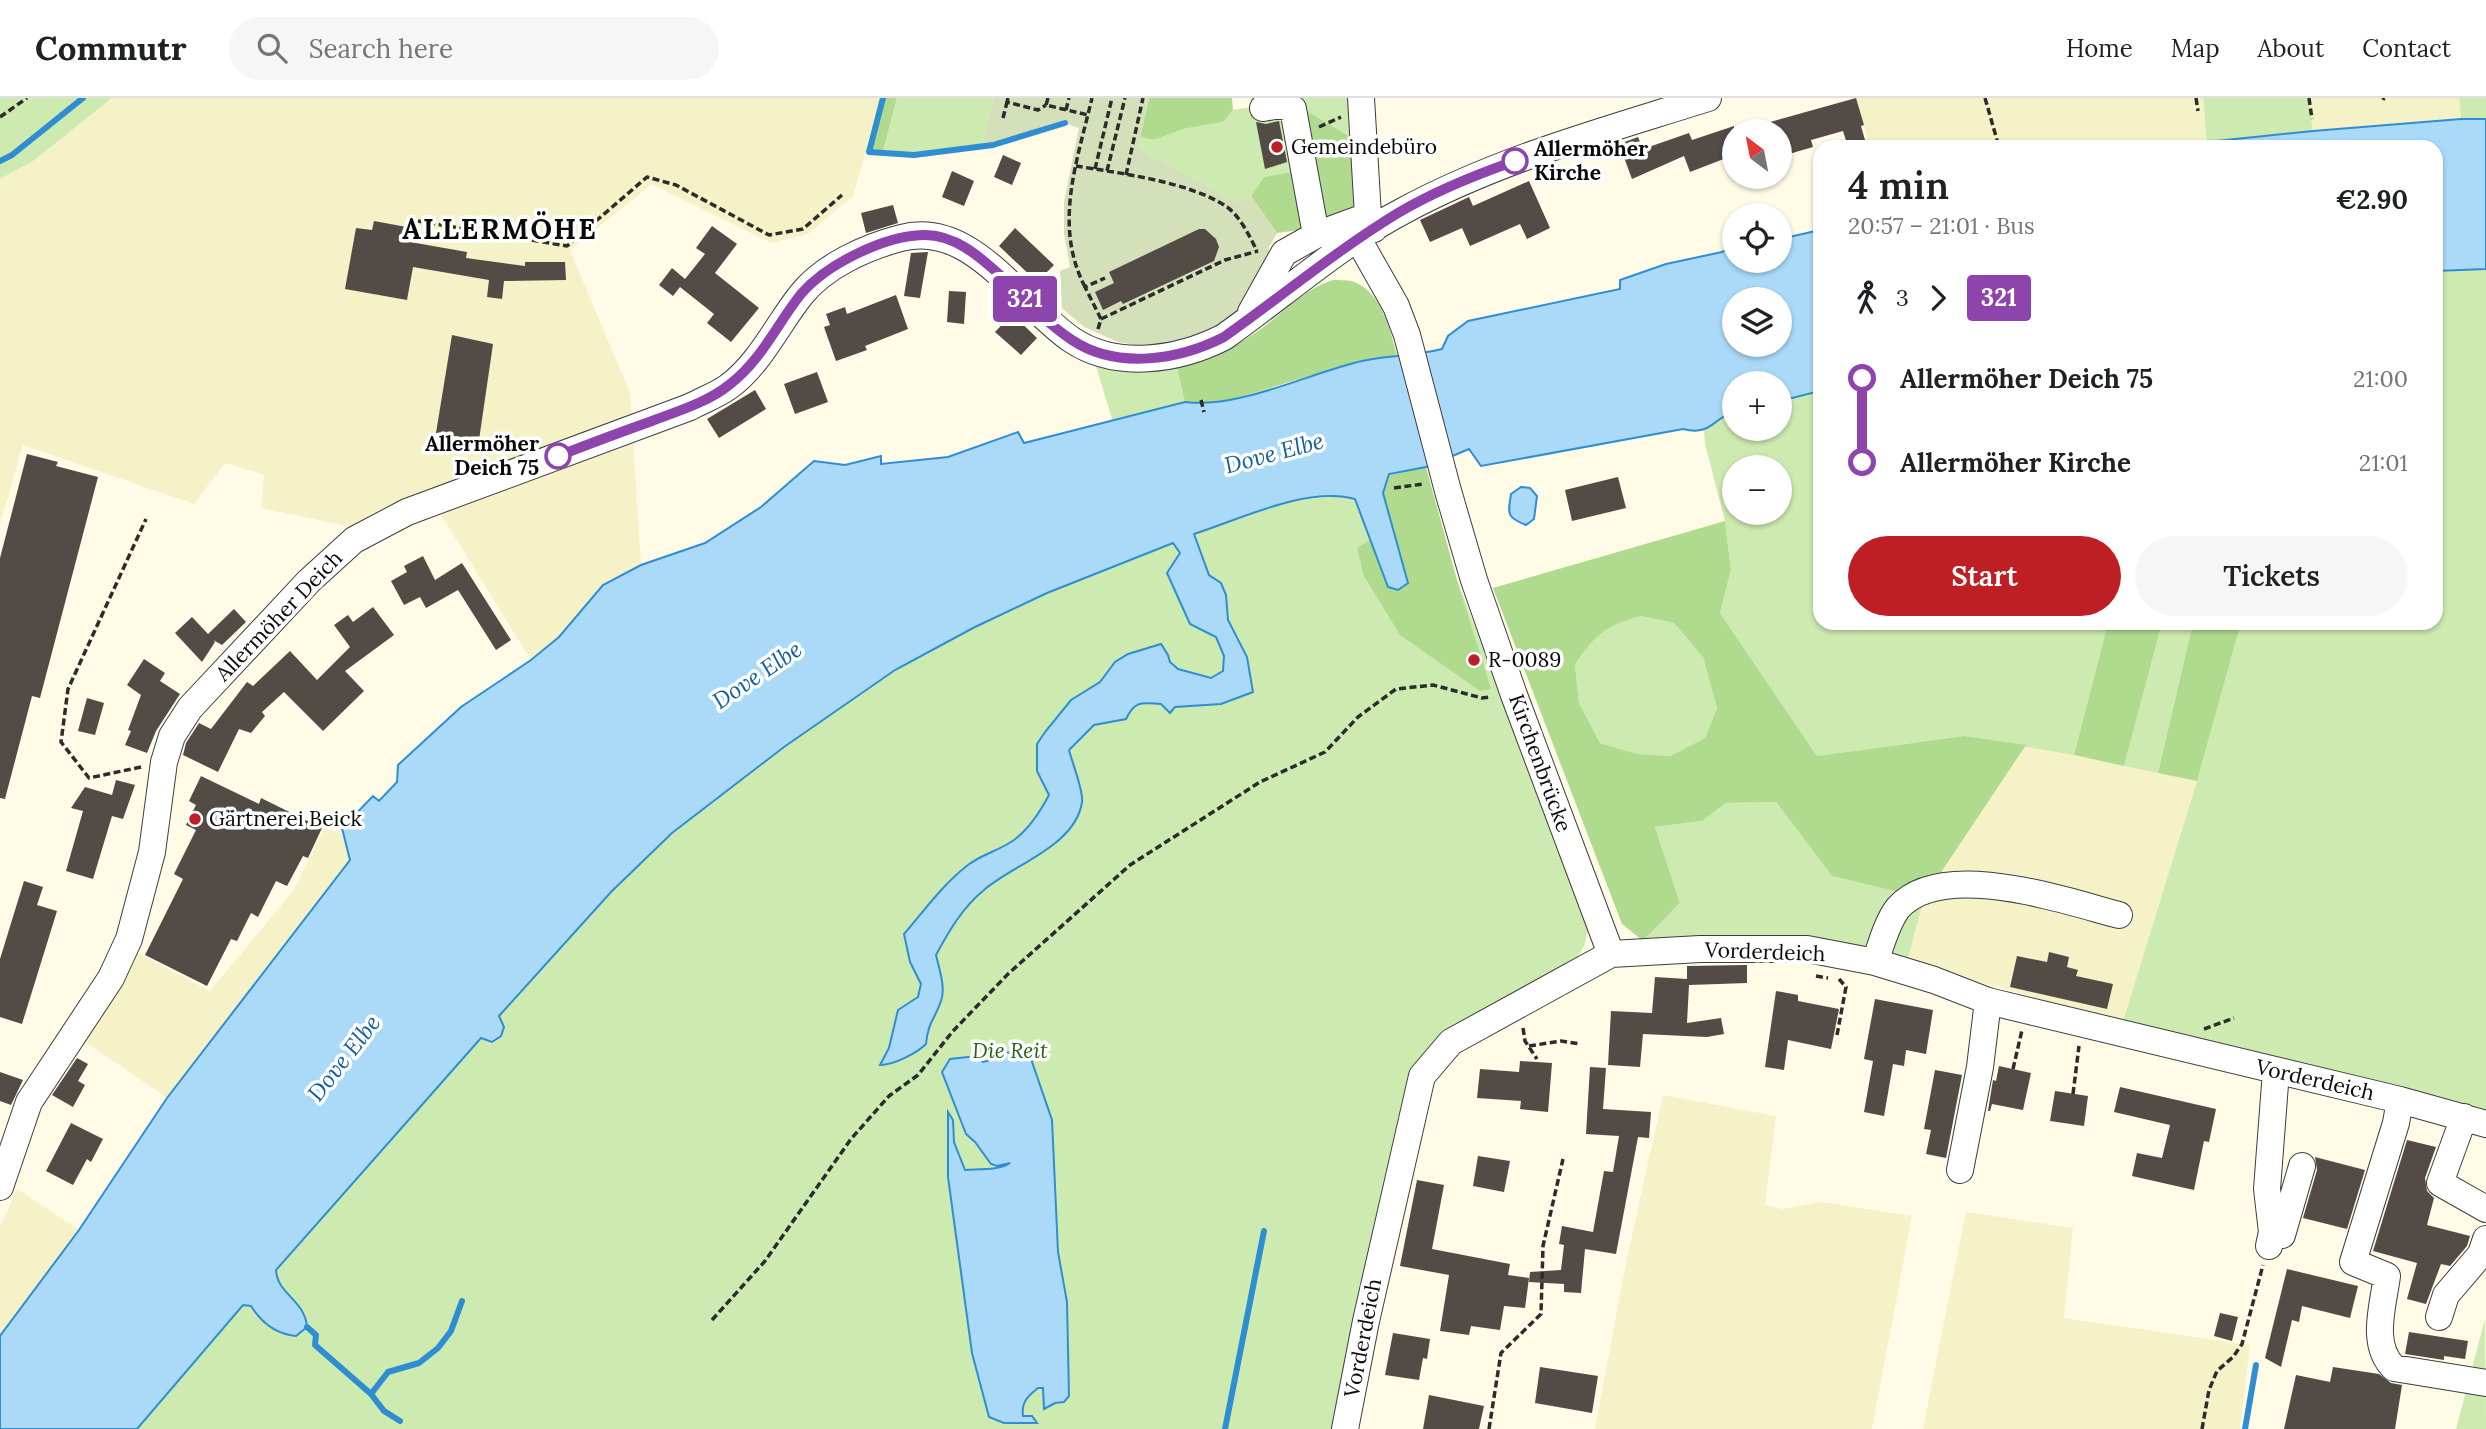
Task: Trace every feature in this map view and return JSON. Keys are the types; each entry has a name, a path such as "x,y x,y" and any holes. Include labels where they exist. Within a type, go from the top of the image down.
{"street":[{"name":"Allermöher Deich","path":"0,1187 29,1102 111,978 129,939 152,852 164,762 172,736 191,708 301,589 354,541 407,512 691,407 728,386 749,367 802,294 817,278 858,254 904,237 925,235 961,244 989,265 1072,340 1093,351 1130,359 1170,356 1205,347 1224,337 1366,228 1467,178 1554,146 1708,98"},
{"path":"1246,322 1284,253 1316,235 1366,228 1360,101"},
{"path":"1263,107 1280,105 1293,109 1316,235"},
{"name":"Kirchenbrücke","path":"1366,228 1407,335 1474,580 1611,954"},
{"path":"1875,962 1898,909 1925,890 1965,884 2016,888 2119,915"},
{"name":"Vorderdeich","path":"1345,1429 1366,1321 1422,1076 1451,1042 1611,954 1700,949 1807,949 1875,962 1934,980 1988,1001 2400,1100 2475,1121"},
{"path":"1960,1170 1980,1068 1988,1001"},
{"path":"2275,1240 2267,1189 2276,1071"},
{"path":"2400,1100 2396,1122 2353,1262 2387,1276 2379,1341 2384,1359 2394,1368 2486,1384"},
{"path":"2475,1121 2440,1183 2486,1209"},
{"path":"2275,1240 2302,1166"},
{"path":"2439,1317 2446,1295 2481,1254 2486,1239"}],"path":[{"path":"0,117 27,98"},
{"path":"1003,118 1007,100 1038,110 1046,105 1048,98"},
{"path":"1066,110 1069,98"},
{"path":"1092,98 1068,202 1069,234 1075,267 1101,319 1098,328"},
{"path":"1095,169 1112,98"},
{"path":"1107,172 1125,98"},
{"path":"1126,175 1143,98"},
{"path":"1985,98 1997,140"},
{"path":"2196,98 2198,111"},
{"path":"2309,98 2312,119"},
{"path":"1298,138 1342,116 1345,103 1360,101"},
{"path":"1046,105 1088,115"},
{"path":"1076,166 1183,187 1228,207 1247,232 1257,251"},
{"path":"418,221 567,246 647,177 676,186 769,234 803,229 842,195"},
{"path":"1101,319 1224,260 1257,251 1284,253"},
{"path":"1086,287 1105,278"},
{"path":"1201,400 1204,412"},
{"path":"146,519 68,689 61,742 89,778 164,762"},
{"path":"712,1320 765,1261 852,1139 888,1096 918,1075 953,1031 1008,974 1130,865 1260,782 1325,752 1358,717 1396,690 1433,685 1482,698 1514,695"},
{"path":"1816,976 1839,979 1846,987 1837,1035"},
{"path":"2014,1069 2026,1010"},
{"path":"1525,1023 1525,1041 1537,1059"},
{"path":"2073,1094 2081,1023"},
{"path":"1529,1046 1561,1041 1580,1044"},
{"path":"1489,1429 1502,1353 1541,1314 1543,1246 1563,1159"},
{"path":"2202,1429 2209,1390 2217,1371 2233,1357 2242,1344 2275,1240"}],"shaded area":[{"path":"112,98 881,98 853,196 808,234 771,243 652,184 570,250 630,393 641,565 603,585 559,637 531,660 438,510 390,535 261,508 264,475 225,463 194,504 23,445 0,524 0,179 33,161"},
{"path":"1856,98 2203,98 2207,140 1868,140"},
{"path":"2308,98 2459,98 2461,119 2313,131"},
{"path":"2026,745 2197,781 2123,1022 1907,962 1924,898"},
{"path":"325,827 343,835 350,859 167,1098 81,1039 136,952 210,991 293,891"},
{"path":"1663,1095 1776,1116 1765,1205 1783,1209 1821,1202 1912,1216 1872,1429 1595,1429 1626,1263"},
{"path":"17,1189 79,1230 0,1336 0,1227"},
{"path":"1966,1212 2073,1228 2064,1318 2250,1345 2240,1429 1923,1429"}],"green space":[{"path":"0,98 112,98 33,161 0,179"},
{"path":"881,98 897,98 882,155 866,153"},
{"path":"897,98 994,98 982,146 914,155 882,155"},
{"path":"994,98 1149,98 1138,147 1238,203 1251,196 1277,233 1269,247 1270,266 1244,308 1210,330 1176,342 1147,347 1118,342 1084,327 1062,308 1060,271 1070,267 1064,233 1064,202 1079,128 1064,123 982,146"},
{"path":"1149,98 1232,98 1233,110 1223,122 1183,129 1154,140 1140,137"},
{"path":"1251,98 1354,98 1353,139 1307,169 1264,177 1251,196 1238,203 1138,147 1140,137 1154,140 1183,129 1223,122 1233,110 1252,107"},
{"path":"2203,98 2308,98 2313,131 2207,140"},
{"path":"2459,98 2486,98 2486,119 2461,119"},
{"path":"1307,111 1353,139 1358,210 1315,228 1277,233 1251,196 1264,177 1307,169 1297,118"},
{"path":"2486,269 2486,1116 2118,1038 2197,781 2239,630 2443,630 2443,271"},
{"path":"1333,280 1351,281 1370,292 1383,312 1397,355 1341,367 1236,398 1185,402 1177,368 1243,341 1311,290"},
{"path":"1095,363 1123,368 1177,368 1185,402 1113,422"},
{"path":"1813,393 1813,630 2106,630 2074,755 1964,736 1817,756 1720,613 1731,570 1725,525 1792,525 1792,455 1722,455 1722,509 1704,431 1722,420 1722,441 1792,441 1792,398"},
{"path":"1426,467 1491,689 1480,691 1400,635 1364,576 1357,548 1370,540 1388,587 1408,583 1383,493 1389,475"},
{"name":"Die Reit","path":"1383,493 1465,654 1490,689 1457,580 1590,924 1584,946 1574,964 1447,1035 1336,1429 137,1429 243,1305 251,1306 259,1319 306,1315 276,1280 276,1270 481,1037 492,1042 504,1027 498,1017 626,875 673,832 771,756 884,678 974,627 1092,575 1259,511 1311,499 1356,499 1408,582"},
{"path":"1722,522 1722,525 1725,525 1731,570 1720,613 1817,756 1964,736 2026,745 1924,898 1832,876 1776,802 1726,803 1702,821 1655,827 1680,903 1643,941 1622,924 1493,588","holes":["1641,616 1674,623 1703,657 1717,708 1705,738 1670,756 1637,754 1600,743 1579,703 1575,664 1602,632"]},
{"path":"1640,616 1674,623 1703,657 1717,708 1705,738 1670,756 1637,754 1600,743 1579,703 1575,664 1602,632"},
{"path":"2106,630 2160,630 2124,766 2074,755"},
{"path":"2160,630 2191,630 2158,773 2124,766"},
{"path":"2191,630 2239,630 2197,781 2158,773"},
{"path":"1776,802 1832,876 1924,898 1907,962 1643,941 1680,903 1655,827 1702,821 1726,803"},
{"path":"2485,1319 2486,1429 2456,1429"}],"water":[{"path":"2486,119 2486,269 2443,271 2443,140 2226,140"},
{"name":"Dove Elbe","path":"1813,232 1813,393 1792,398 1792,371 1722,371 1722,418 1706,429 1683,429 1481,466 1469,449 1426,467 1389,474 1383,493 1408,583 1398,590 1388,587 1355,499 1336,496 1295,500 1194,534 1209,575 1221,583 1226,595 1228,620 1247,657 1253,692 1221,704 1175,707 1170,713 1161,704 1140,704 1133,708 1126,719 1094,725 1069,750 1082,797 1077,817 1056,843 984,890 957,920 936,955 942,978 942,996 930,1025 926,1044 917,1051 898,1061 880,1065 889,1048 898,1010 918,997 921,984 910,962 904,934 959,872 1017,838 1038,814 1049,795 1037,771 1037,744 1045,732 1071,700 1100,682 1115,662 1128,654 1161,644 1170,662 1178,669 1211,678 1223,671 1224,656 1216,637 1190,624 1167,573 1180,553 1173,543 1047,593 973,628 895,670 784,747 672,833 611,892 499,1016 504,1027 501,1036 492,1042 481,1038 276,1270 281,1285 297,1303 305,1318 307,1327 296,1336 276,1330 264,1322 251,1306 243,1305 137,1429 0,1429 0,1336 79,1230 167,1098 350,860 342,828 373,796 379,801 397,782 398,765 461,707 531,660 559,637 603,585 641,565 705,543 761,507 814,461 845,465 881,456 881,464 948,457 1018,432 1024,443 1185,402 1206,403 1251,395 1341,366 1442,349 1448,336 1468,321 1620,289 1620,280 1666,264 1722,252 1722,273 1792,273 1792,236"},
{"path":"1521,487 1530,488 1537,496 1534,519 1526,525 1515,520 1509,510 1511,494"},
{"path":"1023,1052 1030,1056 1052,1120 1058,1252 1067,1302 1069,1396 1064,1402 1044,1409 1043,1388 1038,1388 1023,1407 1023,1416 1032,1416 1037,1423 1004,1423 989,1417 972,1353 948,1177 948,1112 953,1120 954,1142 965,1170 995,1168 1010,1163 997,1166 991,1164 966,1134 942,1072 950,1059 977,1056 983,1062 991,1060 991,1053"}],"building":[{"path":"1856,98 1864,125 1861,126 1865,140 1846,140 1843,131 1811,140 1813,147 1792,153 1792,119 1781,119"},
{"name":"Gemeindebüro","path":"1279,121 1287,162 1265,169 1256,122 1266,124"},
{"path":"1722,130 1722,160 1690,172 1684,156 1632,179 1619,144 1638,137 1643,149 1689,133 1692,140"},
{"path":"1003,155 1021,163 1012,185 994,177"},
{"path":"952,171 974,181 964,206 942,197"},
{"path":"1529,181 1550,228 1527,239 1520,224 1470,246 1462,228 1430,242 1420,220 1469,197 1473,206"},
{"path":"893,205 898,223 866,233 861,213"},
{"path":"374,221 412,228 410,242 467,252 466,258 525,266 525,262 565,262 566,280 504,281 502,299 487,297 489,280 413,267 407,300 345,289 356,228 372,230"},
{"path":"712,226 737,244 715,273 759,308 731,342 707,323 714,314 680,287 673,296 659,285 672,268 685,279 705,254 696,248"},
{"path":"1015,228 1054,265 1037,282 999,246"},
{"path":"1199,229 1205,229 1216,239 1219,247 1214,261 1123,304 1121,301 1103,310 1095,292 1114,283 1109,272"},
{"path":"928,252 920,298 904,296 911,253"},
{"path":"949,291 966,292 964,324 947,322"},
{"path":"896,295 908,329 865,346 867,350 836,361 824,327 830,325 826,314 845,307 847,314"},
{"path":"1012,314 1037,338 1021,355 995,332"},
{"path":"452,335 493,344 479,440 436,433"},
{"path":"817,372 828,402 795,414 784,384"},
{"path":"755,390 766,409 719,438 707,419"},
{"path":"27,454 58,462 56,466 98,477 40,698 32,696 5,799 0,798 0,558"},
{"path":"1618,477 1626,508 1572,521 1565,490"},
{"path":"423,556 435,580 462,563 511,640 496,650 458,590 426,608 420,597 404,605 391,581 407,572 404,566"},
{"path":"373,607 394,635 345,671 364,691 323,731 284,692 262,712 265,716 251,733 239,729 218,772 183,755 186,743 199,723 211,729 247,682 253,686 290,651 317,680 350,647 334,625 348,615 353,622"},
{"path":"234,609 246,622 222,645 213,640 215,642 202,662 175,633 192,617 208,634"},
{"path":"144,659 165,673 160,681 180,694 156,731 147,753 125,745 141,695 127,685"},
{"path":"87,698 104,703 95,735 78,731"},
{"path":"201,776 259,804 261,798 322,828 308,858 303,856 287,886 276,881 258,917 251,913 237,941 231,939 207,986 145,955 183,879 174,874 196,830 186,825 196,805 189,801"},
{"path":"116,780 135,785 123,819 112,816 93,879 66,871 83,811 71,808 85,787 112,795"},
{"path":"24,881 43,887 37,905 57,911 22,1024 0,1017 0,959"},
{"path":"2049,952 2069,957 2067,967 2078,970 2076,976 2113,984 2107,1009 2010,987 2017,956 2047,962"},
{"path":"1747,965 1747,983 1689,985 1687,1023 1721,1018 1724,1034 1707,1037 1643,1034 1640,1067 1608,1065 1611,1011 1652,1013 1655,977 1687,979 1687,966"},
{"path":"1776,991 1798,995 1798,1001 1839,1009 1831,1049 1788,1040 1784,1070 1765,1067"},
{"path":"1875,999 1933,1010 1926,1054 1906,1050 1904,1066 1893,1064 1884,1116 1864,1112 1873,1061 1864,1059"},
{"path":"77,1058 88,1064 78,1081 85,1085 73,1107 52,1095"},
{"path":"1520,1061 1552,1063 1548,1112 1520,1109 1521,1101 1477,1098 1480,1069 1519,1072"},
{"path":"1999,1066 2031,1073 2023,1110 1992,1104 1988,1111 1993,1080 1996,1081"},
{"path":"1590,1067 1606,1068 1603,1109 1651,1112 1649,1138 1638,1137 1616,1254 1585,1249 1581,1293 1564,1292 1564,1284 1529,1282 1530,1272 1561,1270 1564,1245 1559,1244 1562,1226 1593,1232 1604,1171 1613,1172 1619,1136 1586,1134"},
{"path":"1935,1070 1962,1075 1946,1158 1926,1154 1931,1130 1924,1129"},
{"path":"0,1072 23,1080 11,1105 0,1101"},
{"path":"2120,1087 2216,1109 2209,1142 2204,1141 2194,1190 2132,1176 2137,1153 2162,1158 2170,1125 2114,1112"},
{"path":"2055,1091 2088,1096 2084,1126 2050,1121"},
{"path":"71,1123 103,1139 91,1162 87,1159 73,1185 46,1171"},
{"path":"2407,1140 2436,1147 2425,1178 2427,1191 2434,1198 2427,1225 2470,1236 2467,1246 2450,1266 2441,1264 2426,1304 2407,1299 2417,1263 2373,1251"},
{"path":"1478,1156 1510,1161 1504,1192 1473,1186"},
{"path":"2315,1157 2365,1170 2347,1229 2303,1218 2317,1170"},
{"path":"1417,1180 1444,1185 1432,1249 1510,1264 1508,1275 1529,1278 1525,1308 1504,1306 1500,1330 1471,1326 1469,1335 1440,1331 1449,1275 1400,1266"},
{"path":"2287,1269 2358,1286 2350,1318 2302,1306 2299,1322 2292,1320 2281,1367 2265,1358"},
{"path":"2220,1313 2238,1317 2232,1341 2214,1336"},
{"path":"2409,1332 2468,1341 2465,1359 2444,1356 2444,1360 2405,1354"},
{"path":"1393,1333 1430,1339 1427,1359 1423,1358 1419,1380 1385,1375"},
{"path":"1540,1367 1598,1376 1592,1413 1535,1403"},
{"path":"2333,1367 2379,1374 2391,1383 2402,1385 2395,1429 2284,1429 2296,1375 2330,1382"},
{"path":"1429,1395 1484,1406 1479,1429 1423,1429"}],"waterway":[{"path":"0,161 12,155 83,98"},
{"path":"883,98 869,152 914,155 993,145 1065,123"},
{"path":"1225,1429 1264,1231"},
{"path":"371,1394 388,1372 419,1363 438,1348 451,1331 462,1301"},
{"path":"307,1327 316,1335 315,1345 371,1394 384,1411 400,1421"},
{"path":"2245,1429 2256,1365"}],"bus line":[{"name":"321","path":"558,456 691,407 728,386 749,367 802,294 817,278 858,254 904,237 925,235 961,244 989,265 1072,340 1093,351 1130,359 1170,356 1205,347 1224,337 1358,239 1400,212 1467,178 1515,161"}],"place":[{"name":"Gemeindebüro","path":"1277,147"},
{"name":"Allermöher Kirche","path":"1515,161"},
{"name":"Allermöher Deich 75","path":"558,456"},
{"name":"R-0089","path":"1474,660"},
{"name":"Gärtnerei Beick","path":"195,819"}],"district":[{"name":"ALLERMÖHE","path":"500,229"}]}
